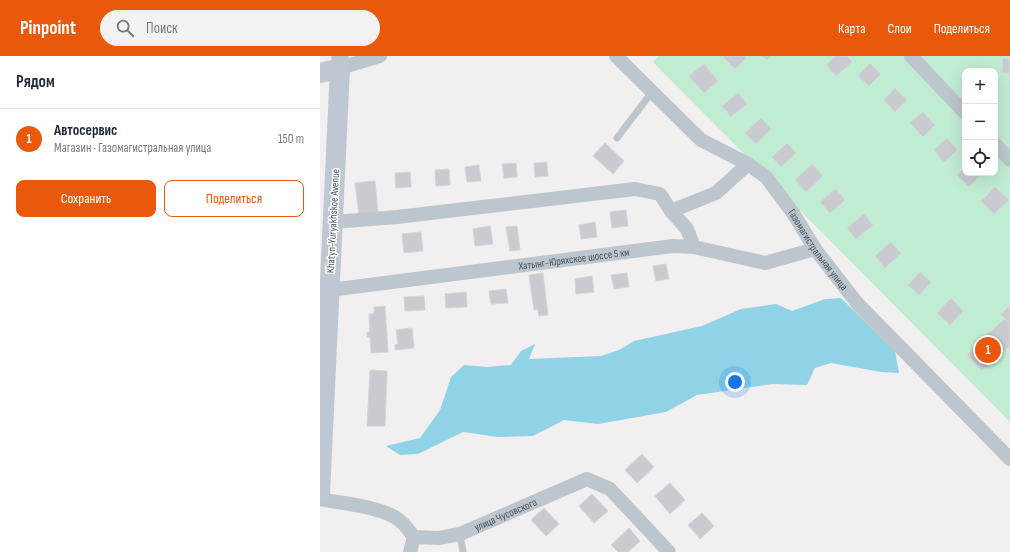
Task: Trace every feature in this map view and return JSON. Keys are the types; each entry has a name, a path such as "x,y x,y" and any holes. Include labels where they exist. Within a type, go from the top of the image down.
{"main road":[{"path":"320,73 340,62"},
{"name":"Khatyn-Yuryakhskoe Avenue","path":"320,494 340,62"}],"street":[{"path":"340,62 380,56"},
{"name":"Газомагистральная улица","path":"616,56 701,140 748,164 766,177 793,213 815,249 857,303 1010,459"},
{"path":"911,56 962,110"},
{"path":"998,147 1010,160"},
{"path":"671,211 716,193 748,164"},
{"path":"333,222 397,217 634,189 660,194 671,211 687,229 694,247"},
{"name":"Хатынг-Юряхское шоссе 5 км","path":"330,290 673,246 694,247 765,263 815,249"},
{"name":"улица Чусовского","path":"414,537 439,538 460,534 588,479 610,490 669,552"},
{"path":"320,499 369,508 389,514 399,520 414,537 410,552"}],"lane":[{"path":"617,138 652,92"},
{"path":"460,534 463,552"}],"green space":[{"path":"659,56 1010,56 1010,422 653,62"}],"water":[{"path":"841,298 895,351 899,373 881,372 831,363 815,368 807,385 773,384 697,395 666,412 598,424 564,420 533,436 498,437 463,432 418,454 400,455 386,446 420,438 440,410 451,377 464,365 487,367 511,365 521,351 535,344 529,359 601,356 619,350 634,341 702,326 741,309 776,304 792,311 825,299"}],"building":[{"path":"743,56 746,58 735,69 723,57"},
{"path":"762,56 771,56 767,60"},
{"path":"836,56 847,56 852,62 836,76 826,65"},
{"path":"1003,58 1010,59 1010,73 1002,72"},
{"path":"870,63 881,74 869,86 858,76"},
{"path":"704,64 718,81 704,93 689,76"},
{"path":"895,88 907,100 895,112 884,100"},
{"path":"738,93 747,104 731,117 722,106"},
{"path":"923,112 935,125 923,137 910,123"},
{"path":"761,118 771,129 756,144 745,133"},
{"path":"947,138 957,150 944,162 934,150"},
{"path":"605,143 624,161 613,174 593,156"},
{"path":"787,143 796,153 781,167 772,157"},
{"path":"547,162 548,176 535,177 534,163"},
{"path":"516,163 517,177 504,178 502,164"},
{"path":"812,164 823,176 806,192 795,180"},
{"path":"479,165 481,181 467,182 465,167"},
{"path":"449,169 450,185 436,186 435,170"},
{"path":"962,170 962,176 979,176 969,187 957,175"},
{"path":"410,172 411,187 396,188 395,173"},
{"path":"375,181 378,213 359,215 355,183"},
{"path":"995,187 1009,200 994,214 981,201"},
{"path":"836,189 845,200 830,213 820,202"},
{"path":"626,210 628,226 612,228 610,212"},
{"path":"864,214 873,225 856,239 847,228"},
{"path":"595,222 597,237 581,239 579,225"},
{"path":"490,226 493,244 475,246 473,229"},
{"path":"517,226 520,250 510,251 506,227"},
{"path":"421,232 423,251 404,253 402,234"},
{"path":"891,242 901,253 885,268 875,256"},
{"path":"666,264 669,279 656,281 653,266"},
{"path":"920,272 931,282 919,295 908,285"},
{"path":"543,273 548,315 539,316 538,309 534,310 529,275"},
{"path":"627,273 629,287 614,289 611,275"},
{"path":"592,276 594,292 576,294 575,279"},
{"path":"506,289 508,303 491,304 489,291"},
{"path":"466,292 467,307 446,308 445,294"},
{"path":"424,296 425,310 405,311 404,297"},
{"path":"951,298 963,311 950,325 937,313"},
{"path":"1010,305 1010,324 1001,314"},
{"path":"385,306 388,352 371,353 370,337 367,337 367,332 370,332 369,314 374,314 374,307"},
{"path":"1004,319 1010,325 1010,345 982,371 967,355"},
{"path":"412,328 414,348 395,350 395,345 398,344 396,330"},
{"path":"370,370 387,371 385,426 367,426"},
{"path":"642,454 654,467 637,483 625,470"},
{"path":"670,483 685,500 670,514 655,496"},
{"path":"592,494 608,511 594,523 579,506"},
{"path":"544,508 559,524 546,536 531,520"},
{"path":"702,513 714,526 700,539 688,525"},
{"path":"629,528 640,541 628,552 618,552 611,545"}],"place":[{"name":"Автосервис","path":"988,350"}]}
